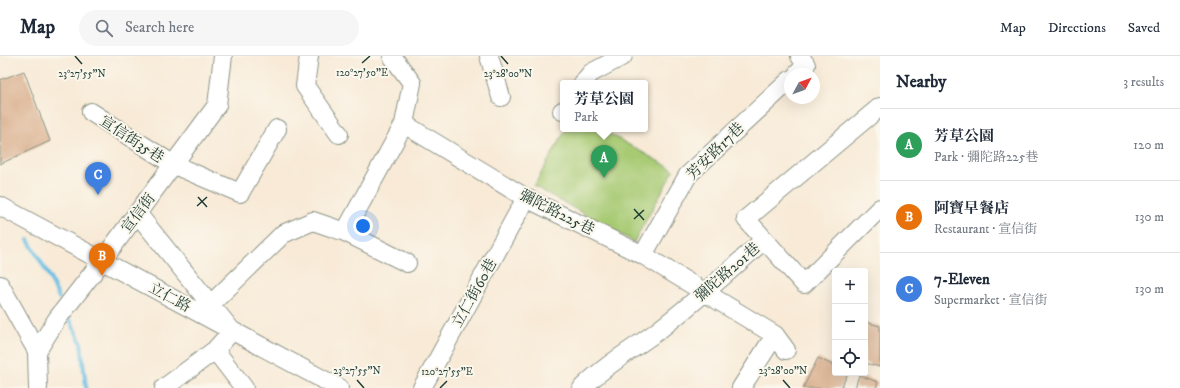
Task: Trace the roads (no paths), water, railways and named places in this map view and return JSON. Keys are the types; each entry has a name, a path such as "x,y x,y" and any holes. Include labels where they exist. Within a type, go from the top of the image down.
{"street":[{"name":"宣信街","path":"37,351 57,318 102,261 217,105 223,56"},
{"path":"309,56 305,86 339,134"},
{"path":"345,232 404,124 412,83 392,56"},
{"path":"489,56 501,97"},
{"path":"585,80 591,73 623,56"},
{"path":"800,56 806,65 803,68"},
{"name":"芳安路17巷","path":"643,255 688,175 784,86"},
{"path":"764,240 746,219 880,107"},
{"name":"宣信街35巷","path":"91,112 174,165 240,193 277,129"},
{"name":"彌陀路225巷","path":"404,124 526,198 643,255 775,336 786,350"},
{"name":"立仁街60巷","path":"422,388 526,198"},
{"name":"立仁路","path":"0,206 339,388"},
{"name":"彌陀路201巷","path":"582,388 593,377 655,333 705,292 764,240 804,284 880,208"},
{"path":"137,213 232,331 215,350 164,388"},
{"path":"211,304 284,234 313,221 345,232 407,263"},
{"path":"0,285 37,351 38,388"},
{"path":"741,388 775,336"},
{"path":"215,350 244,388"}],"waterway":[{"path":"28,240 48,274 59,298"},
{"path":"70,320 81,343 86,388"}],"place":[{"name":"芳草公園","path":"604,178"},
{"name":"7-Eleven","path":"98,195"},
{"name":"阿寶早餐店","path":"102,276"}]}
